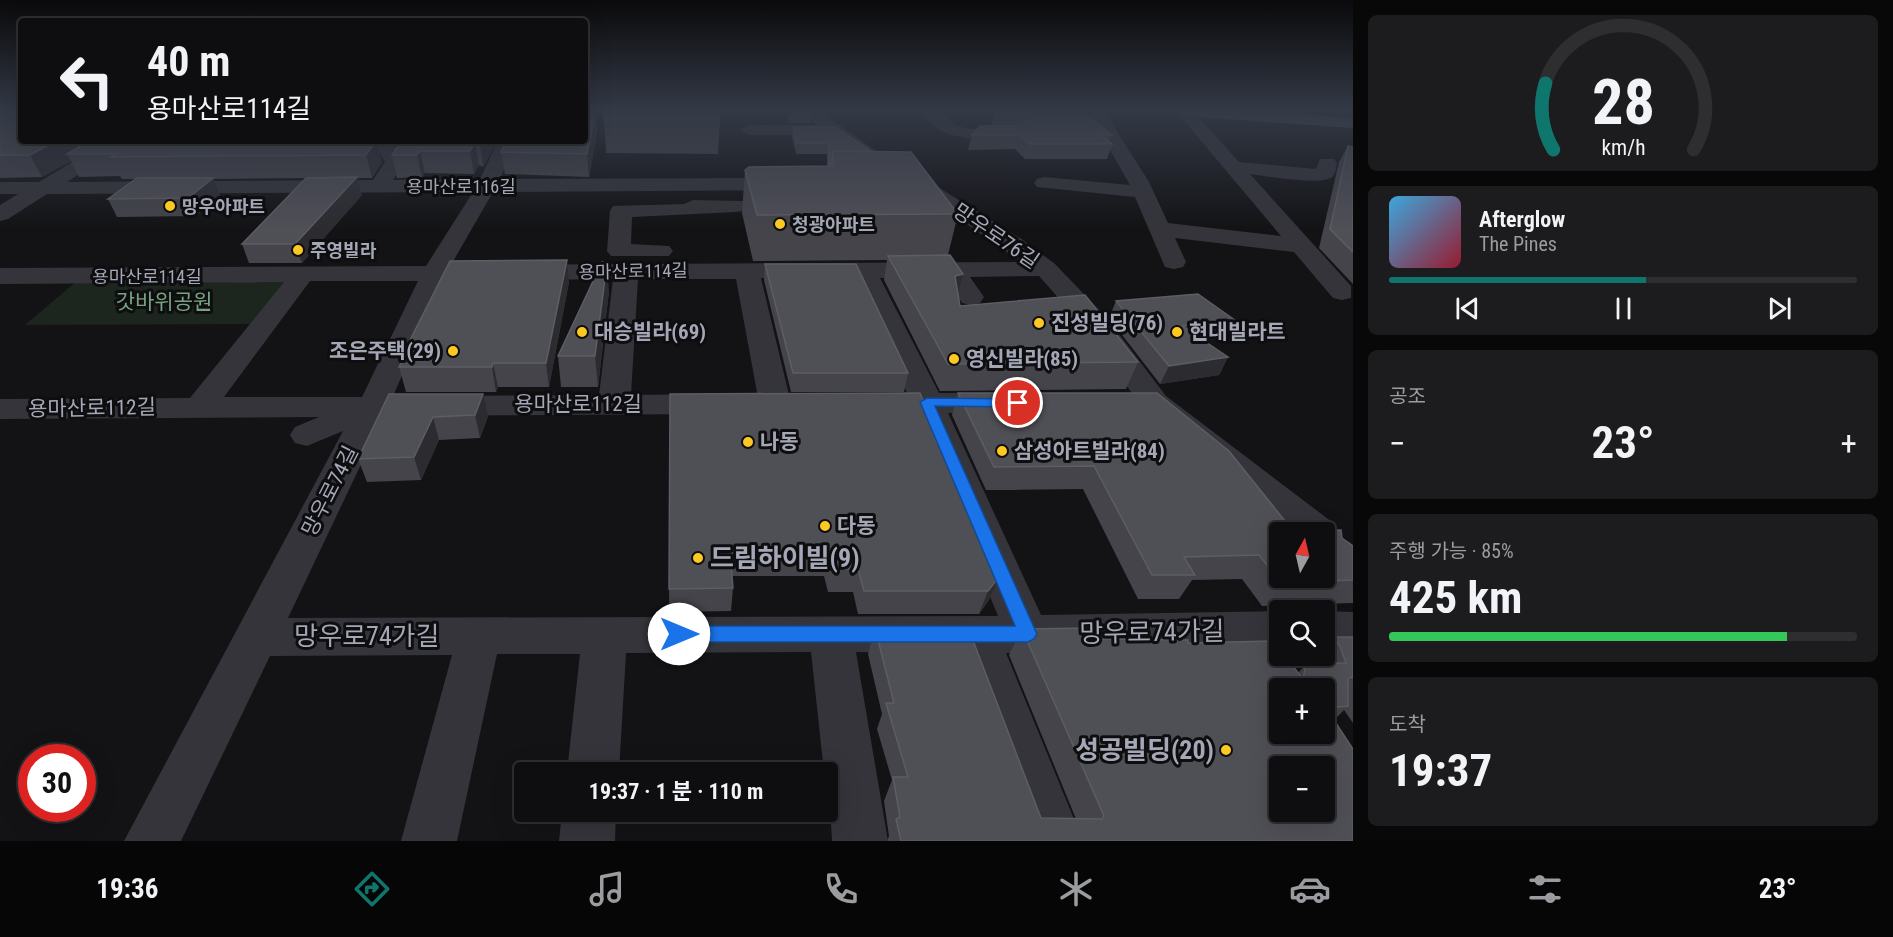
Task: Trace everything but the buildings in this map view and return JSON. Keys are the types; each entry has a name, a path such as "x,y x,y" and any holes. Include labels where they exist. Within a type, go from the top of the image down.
{"street":[{"path":"0,214 105,150"},
{"path":"379,186 395,162 388,150"},
{"name":"망우로74길","path":"152,841 374,405 435,272 487,185 503,150"},
{"name":"망우로76길","path":"860,150 906,186 1015,245 1046,269 1096,323 1155,403 1304,522"},
{"path":"1119,150 1143,192 1174,262"},
{"path":"1218,150 1342,292"},
{"path":"1233,167 1319,175 1325,173 1327,162"},
{"path":"1044,183 1143,192"},
{"path":"742,184 751,206 693,206 692,210 621,211 619,251 838,249"},
{"name":"용마산로116길","path":"0,188 809,184"},
{"path":"613,185 614,405"},
{"path":"1160,229 1302,246"},
{"path":"951,268 971,297"},
{"path":"863,269 927,402 1028,634"},
{"name":"용마산로114길","path":"0,276 1046,269"},
{"path":"747,270 775,403"},
{"path":"200,407 303,274"},
{"path":"0,295 26,276"},
{"name":"용마산로112길","path":"0,410 810,403"},
{"path":"845,403 1029,403"},
{"path":"1121,403 1155,403"},
{"path":"307,435 374,405"},
{"path":"1335,630 1353,630"},
{"path":"831,633 860,841"},
{"path":"594,762 605,634"},
{"name":"망우로74가길","path":"256,637 1028,634 1269,643"},
{"path":"976,635 1055,841"},
{"path":"429,841 479,636"},
{"path":"587,841 589,822"}],"green space":[{"name":"갓바위공원","path":"295,279 258,324 25,325 78,280"}],"place":[{"name":"망우아파트","path":"170,206"},
{"name":"청광아파트","path":"780,224"},
{"name":"주영빌라","path":"298,250"},
{"name":"진성빌딩(76)","path":"1039,323"},
{"name":"대승빌라(69)","path":"582,332"},
{"name":"현대빌라트","path":"1177,332"},
{"name":"조은주택(29)","path":"453,351"},
{"name":"영신빌라(85)","path":"954,359"},
{"name":"나동","path":"748,442"},
{"name":"삼성아트빌라(84)","path":"1002,451"},
{"name":"다동","path":"825,526"},
{"name":"드림하이빌(9)","path":"698,558"},
{"name":"성공빌딩(20)","path":"1226,750"}],"route":[{"path":"679,634 1028,634 927,402 1018,403"}]}
